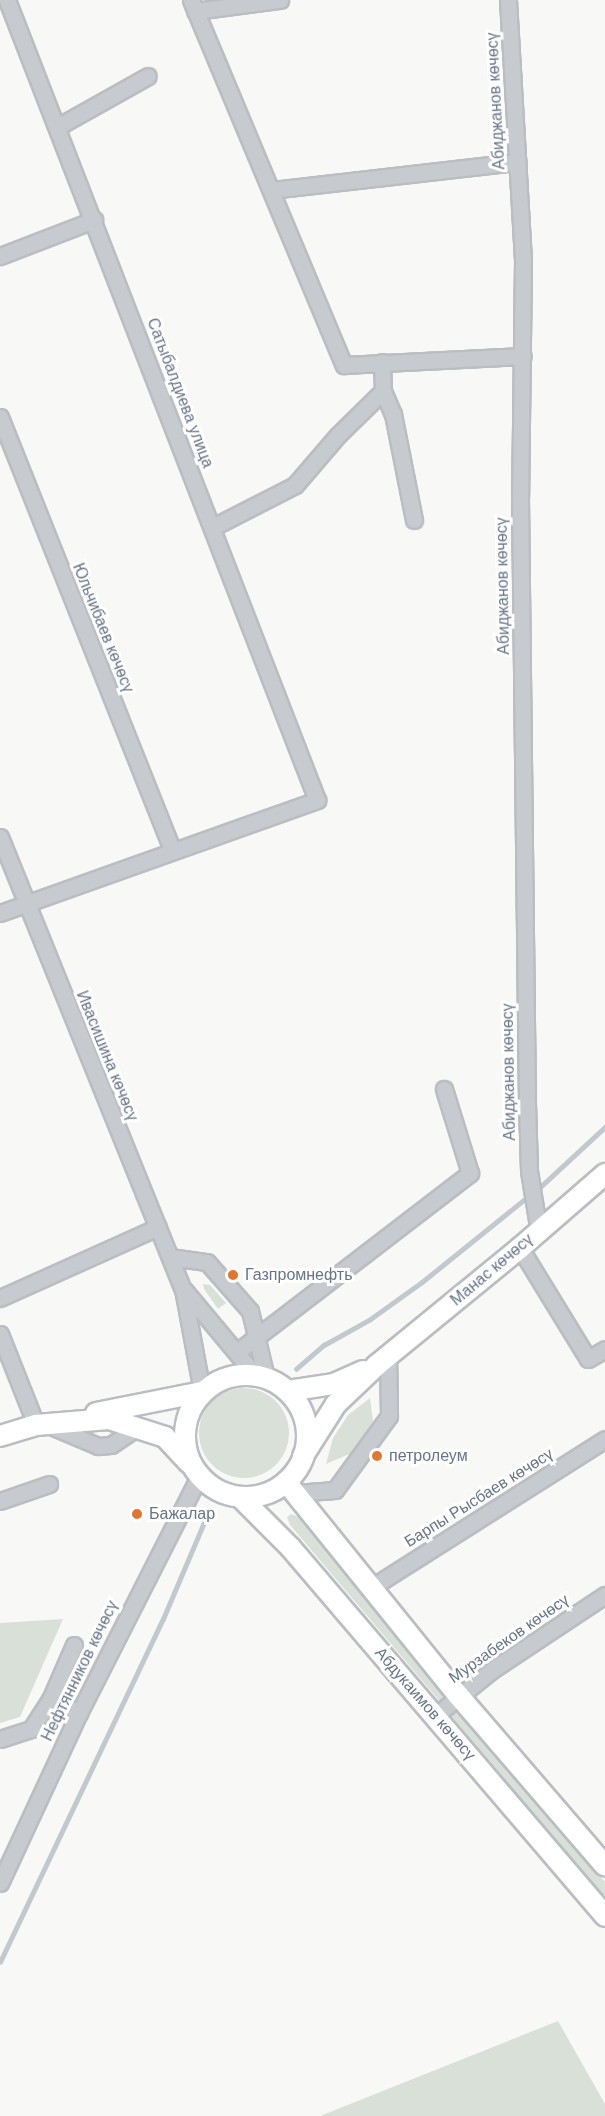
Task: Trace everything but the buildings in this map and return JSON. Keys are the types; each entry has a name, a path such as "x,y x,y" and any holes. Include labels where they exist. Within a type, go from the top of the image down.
{"main road":[{"name":"Манас көчөсү","path":"383,1360 520,1248 605,1174"},
{"path":"288,1391 334,1384 383,1360"},
{"path":"303,1456 336,1404 383,1360"},
{"path":"42,1424 109,1419 165,1437 196,1472 210,1486 240,1497 291,1487 307,1442 305,1421 297,1402 288,1391 261,1376 236,1375 217,1381 202,1392 190,1409 184,1428 185,1449 196,1472"},
{"path":"0,1437 42,1424 202,1392"},
{"name":"Абдукаимов көчөсү","path":"291,1487 458,1695 605,1866"},
{"name":"Абдукаимов көчөсү","path":"240,1497 290,1547 605,1916"}],"street":[{"name":"Сатыбалдиева улица","path":"7,0 317,800 172,851"},
{"path":"280,0 193,6 344,365 523,356"},
{"name":"Абиджанов көчөсү","path":"508,0 523,261 520,498 529,1171 539,1232"},
{"path":"57,127 148,76"},
{"path":"271,190 518,162"},
{"path":"0,256 94,220"},
{"path":"382,362 383,391 393,414 414,520"},
{"path":"213,527 295,485 338,435 383,391"},
{"name":"Юльчибаев көчөсү","path":"0,417 172,851"},
{"name":"Ивасишина көчөсү","path":"0,837 25,904 183,1289"},
{"path":"0,913 172,851"},
{"path":"237,1352 470,1173 444,1089"},
{"path":"0,1298 158,1227"},
{"path":"520,1248 588,1359 605,1349"},
{"path":"170,1257 207,1262 250,1311 261,1376"},
{"path":"183,1289 237,1352 261,1376"},
{"path":"183,1289 202,1392"},
{"path":"0,1334 42,1424 98,1446 111,1445 136,1428"},
{"path":"291,1487 335,1490 389,1416 383,1360"},
{"name":"Барпы Рысбаев көчөсү","path":"372,1587 605,1439"},
{"name":"Нефтянников көчөсү","path":"0,1883 79,1713 196,1472"},
{"path":"0,1501 49,1484"},
{"name":"Мурзабеков көчөсү","path":"435,1716 458,1695 604,1599"},
{"path":"0,1739 31,1729 50,1700 74,1645"},
{"path":"50,1700 79,1713"}],"shaded area":[{"path":"203,1284 210,1285 226,1303 218,1309"},
{"path":"235,1388 253,1388 269,1395 282,1408 289,1424 289,1442 282,1458 269,1471 253,1478 235,1478 219,1471 206,1458 199,1442 199,1424 206,1408 219,1395"},
{"path":"370,1398 373,1421 354,1452 326,1464 333,1438 348,1415"},
{"path":"291,1514 299,1517 446,1695 441,1703 290,1525 287,1517"},
{"path":"63,1619 20,1717 0,1723 0,1623"},
{"path":"458,1709 605,1882 605,1899 453,1718 451,1715"},
{"path":"558,2021 605,2104 605,2116 320,2116"}],"waterway":[{"path":"537,1190 605,1127"},
{"path":"296,1369 324,1345 369,1320 422,1282 530,1195"},
{"path":"0,1962 163,1619 208,1513"}],"place":[{"name":"Газпромнефть","path":"233,1275"},
{"name":"петролеум","path":"377,1456"},
{"name":"Бажалар","path":"137,1514"}]}
